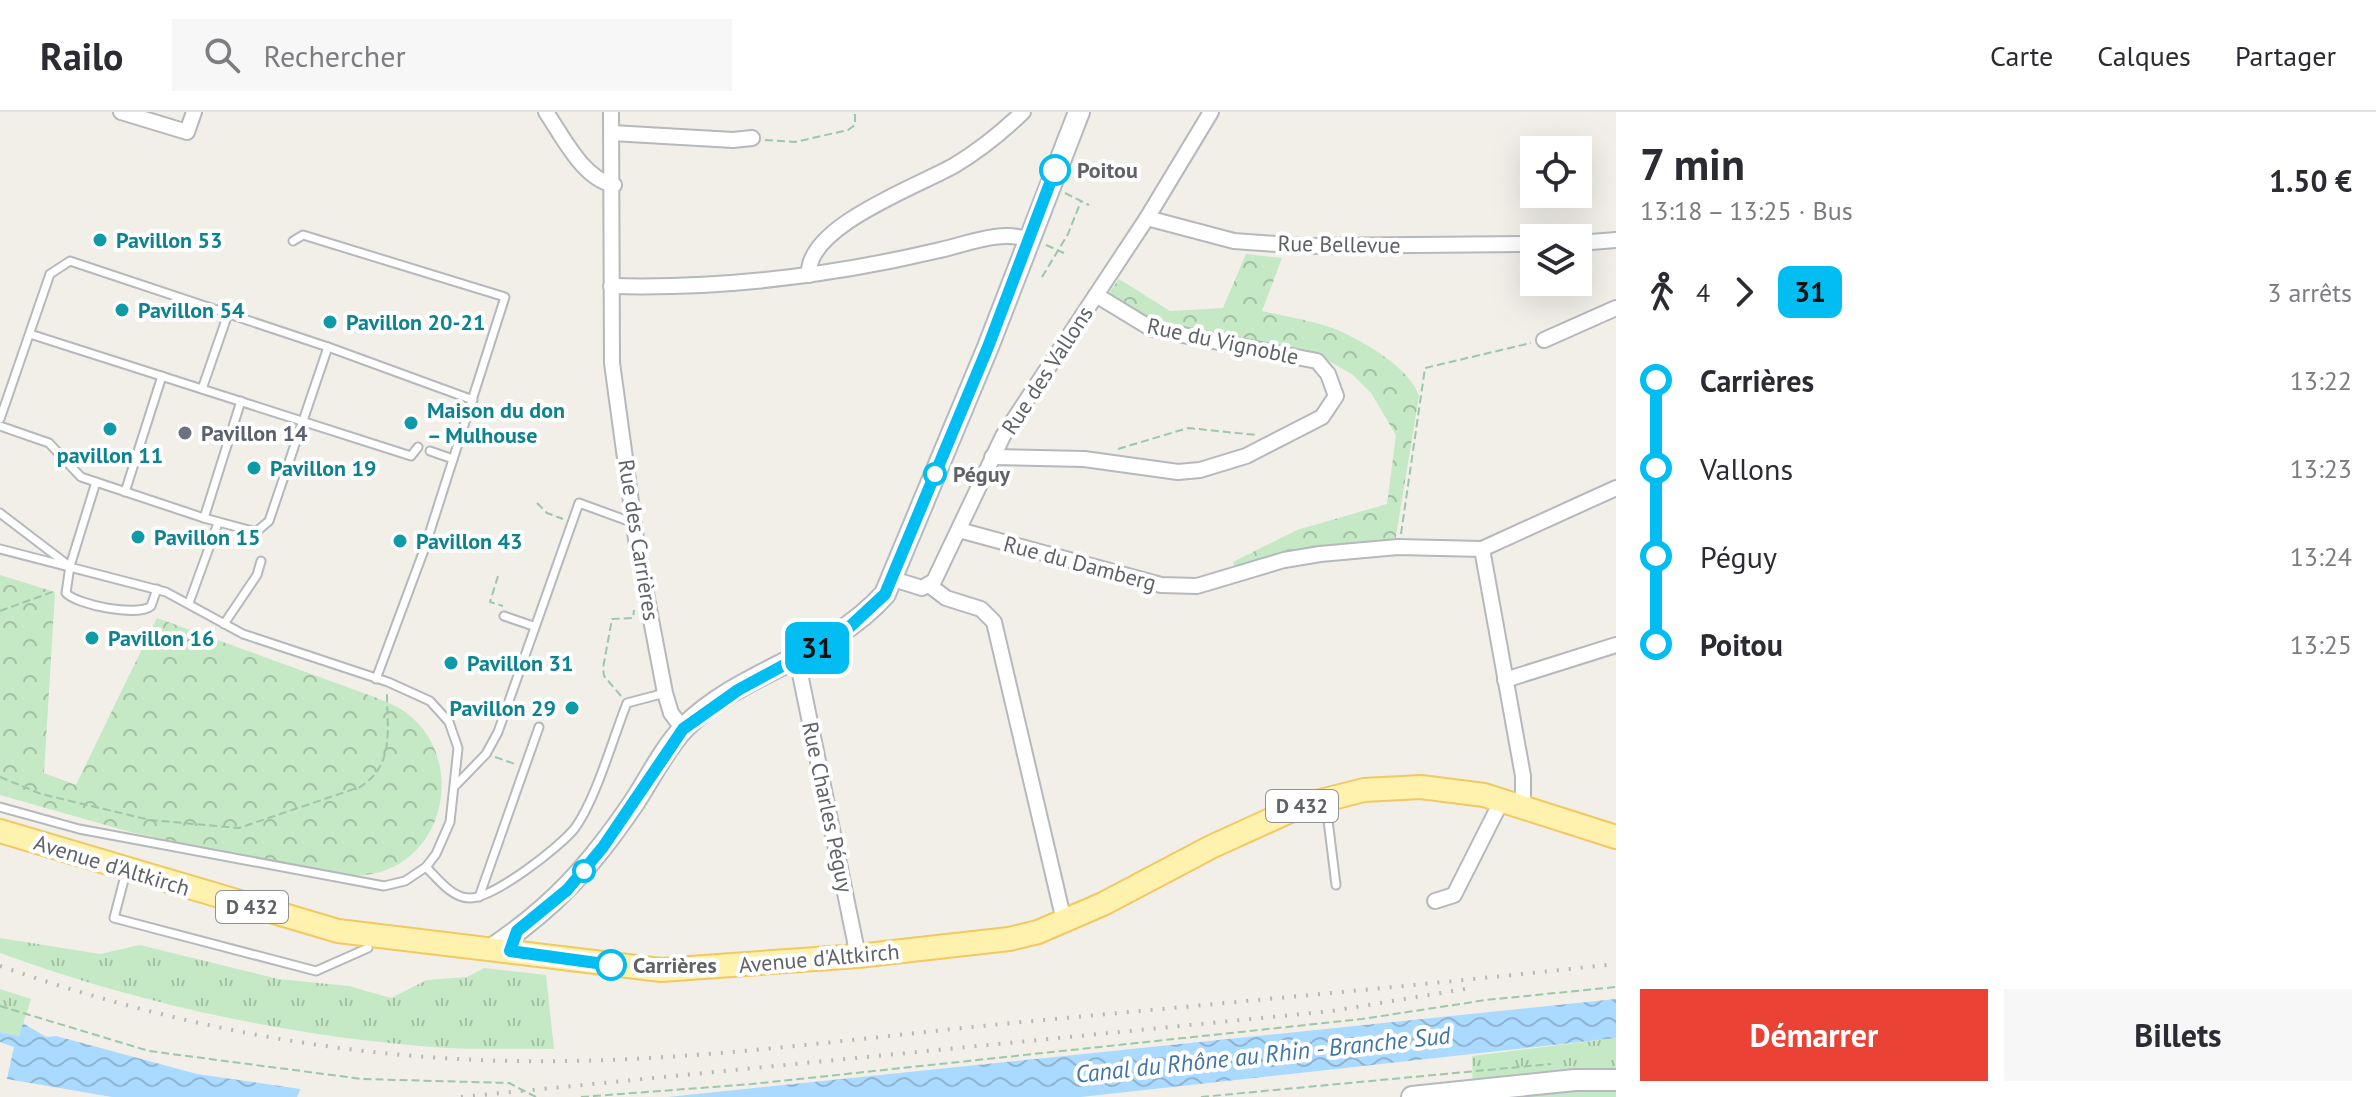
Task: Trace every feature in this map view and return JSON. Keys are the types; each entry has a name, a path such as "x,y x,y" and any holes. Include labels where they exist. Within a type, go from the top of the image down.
{"main road":[{"name":"Avenue d'Altkirch","path":"0,831 338,931 506,944 548,958 661,970 858,956 1009,939 1064,921 1152,880 1211,847 1326,798 1364,790 1421,787 1512,804 1616,837"}],"street":[{"path":"121,112 187,132 194,112"},
{"path":"546,112 573,153 601,183 614,185"},
{"name":"Rue des Carrières","path":"611,112 614,185 612,363 634,523 665,693 671,713 683,729"},
{"path":"809,275 818,251 858,214 896,192 954,166 998,136 1023,112"},
{"path":"506,944 541,915 603,847 683,729 738,690 856,624 885,594 1038,243 1050,184 1079,112"},
{"name":"Rue des Vallons","path":"929,585 959,530 992,457 1147,218 1211,112"},
{"path":"612,133 733,140 752,138"},
{"name":"Rue Bellevue","path":"1147,218 1234,241 1262,243 1520,244"},
{"path":"611,286 688,286 809,275 1000,236 1038,243"},
{"path":"1592,242 1616,240"},
{"name":"Rue du Vignoble","path":"992,457 1084,459 1178,472 1200,470 1246,456 1322,417 1336,396 1328,374 1317,361 1152,329 1096,295"},
{"path":"1544,340 1616,308"},
{"name":"Rue du Damberg","path":"959,530 1161,585 1184,586 1220,582 1284,560 1398,547 1482,549 1616,488"},
{"path":"1435,901 1454,895 1512,804 1523,776 1482,549"},
{"path":"893,579 915,587 929,585 946,598 981,609 994,622 1064,921"},
{"path":"1505,680 1616,645"},
{"name":"Rue Charles Péguy","path":"797,659 858,956"},
{"path":"541,915 536,937 548,958"},
{"path":"1412,1097 1575,1080 1616,1080"}],"lane":[{"path":"293,241 303,235 505,297 473,400 376,679"},
{"path":"0,419 50,274 70,261 328,347 473,400"},
{"path":"202,389 228,314"},
{"path":"30,334 411,456 418,447"},
{"path":"0,426 49,443 81,477 218,523 256,532 269,521 328,347"},
{"path":"125,492 162,376"},
{"path":"204,518 241,401"},
{"path":"430,451 453,459"},
{"path":"96,482 65,587 75,600 134,613 151,606 157,589"},
{"path":"456,785 487,754 498,732 579,503 634,523"},
{"path":"0,513 70,566"},
{"path":"189,603 218,523"},
{"path":"0,549 25,558 70,566 157,589 254,638 388,682 430,701 449,722 458,748 456,785 445,837 426,867 396,884 366,885 79,829 0,807"},
{"path":"224,624 257,575 261,561"},
{"path":"504,616 533,626"},
{"path":"426,867 454,893 467,899 479,897 515,877 574,828 627,703 665,693"},
{"path":"479,897 539,727"},
{"path":"1326,798 1336,885"},
{"path":"127,870 114,918 316,971 368,948"}],"path":[{"path":"752,138 795,142 848,130 855,125 855,112"},
{"path":"1050,184 1089,205"},
{"path":"1042,277 1068,234 1081,201"},
{"path":"1068,234 1074,237"},
{"path":"1038,243 1064,253"},
{"path":"1398,547 1425,368 1544,340"},
{"path":"1113,448 1188,428 1269,437"},
{"path":"537,503 547,513 565,519"},
{"path":"496,603 490,602 498,576"},
{"path":"0,611 65,587"},
{"path":"627,703 604,676 603,668 612,619 633,618 635,604"},
{"path":"0,777 41,794 150,820 239,828 372,780 387,753 388,682"},
{"path":"501,760 524,767"},
{"path":"581,1097 752,1084 1362,1019 1486,1000 1616,987"},
{"path":"0,1006 149,1051 362,1079 509,1083 536,1097"},
{"path":"1201,1097 1553,1064"}],"green space":[{"path":"1246,254 1282,258 1262,311 1321,324 1351,336 1386,358 1414,386 1419,396 1395,542 1236,572 1233,562 1297,530 1387,504 1396,435 1371,393 1353,375 1317,354 1149,322 1109,293 1119,279 1170,311 1223,308"},
{"path":"0,575 55,592 44,773 76,785 157,618 377,698 405,712 422,728 434,748 440,770 441,793 437,815 427,836 413,854 393,867 363,875 332,875 134,833 0,795"},
{"path":"0,938 100,954 140,945 278,979 349,986 391,998 427,980 467,977 484,968 546,975 554,1049 447,1048 377,1042 213,1015 106,988 0,953"},
{"path":"0,989 31,999 19,1036 0,1032"},
{"path":"1616,1038 1616,1097 1473,1097 1472,1056"}],"water":[{"name":"Canal du Rhône au Rhin - Branche Sud","path":"1616,999 1616,1038 1081,1097 668,1097"},
{"path":"23,1023 46,1037 56,1036 197,1074 355,1097 112,1097 7,1079 14,1047 0,1042 0,1032 19,1036"}],"pier":[{"path":"302,1086 356,1093 359,1097 297,1097"}],"railway":[{"path":"0,966 63,987 189,1021 318,1045 448,1058 576,1061 701,1055 1616,964"},
{"path":"461,1097 1332,1011 1465,989"}],"bus line":[{"name":"31","path":"611,965 510,951 517,931 541,915 567,890 603,847 683,729 738,690 843,633 885,594 988,347 1055,170"}],"place":[{"name":"Poitou","path":"1055,170"},
{"name":"Pavillon 53","path":"100,240"},
{"name":"Pavillon 54","path":"122,310"},
{"name":"Pavillon 20-21","path":"330,322"},
{"name":"Maison du don – Mulhouse","path":"411,423"},
{"name":"pavillon 11","path":"110,429"},
{"name":"Pavillon 14","path":"185,433"},
{"name":"Pavillon 19","path":"254,468"},
{"name":"Péguy","path":"935,474"},
{"name":"Pavillon 15","path":"138,537"},
{"name":"Pavillon 43","path":"400,541"},
{"name":"Pavillon 16","path":"92,638"},
{"name":"Pavillon 31","path":"451,663"},
{"name":"Pavillon 29","path":"572,708"},
{"name":"Carrières","path":"611,965"}]}
